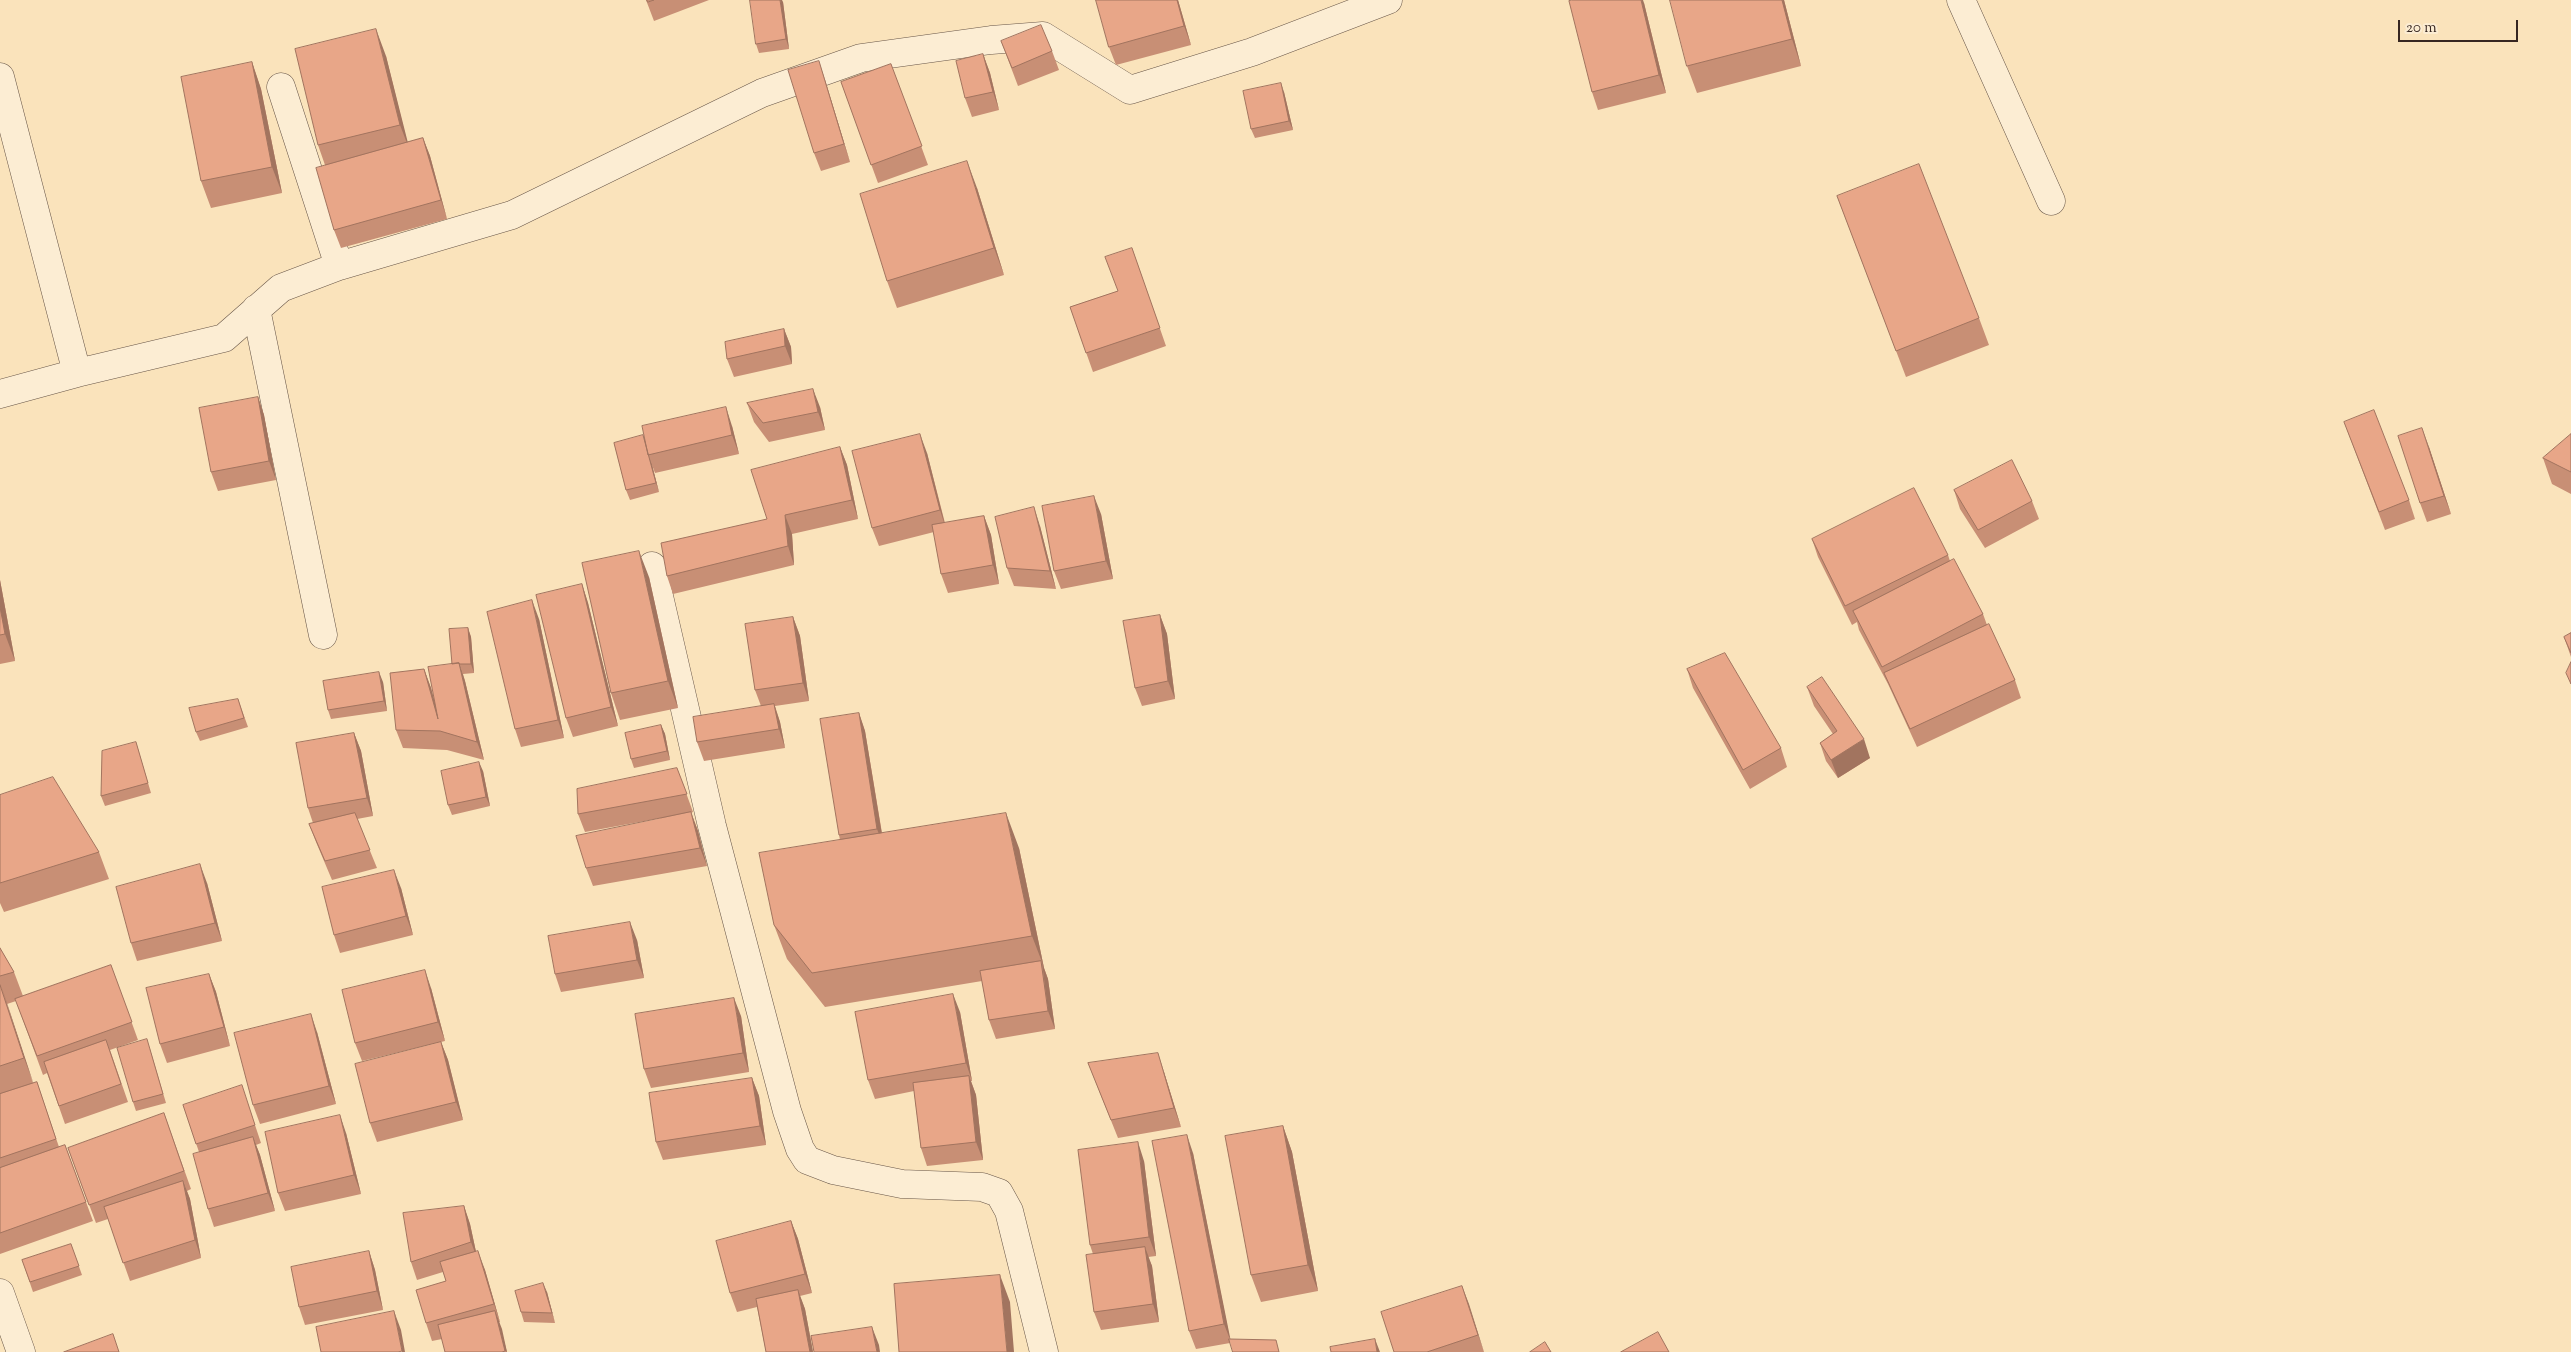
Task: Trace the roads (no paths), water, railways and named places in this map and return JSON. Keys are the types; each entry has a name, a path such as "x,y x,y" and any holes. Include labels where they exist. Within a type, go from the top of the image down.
{"street":[{"path":"0,394 77,373 224,338 281,288 339,266 512,215 762,93 861,58 1043,36 1130,90 1252,52 1388,0"},
{"path":"1961,0 2051,201"},
{"path":"0,77 77,373"},
{"path":"282,87 339,266"},
{"path":"256,309 323,635"},
{"path":"652,566 712,826 787,1111 800,1149 807,1160 833,1170 902,1184 982,1187 999,1193 1009,1211 1044,1352"},
{"path":"0,1293 21,1352"}]}
